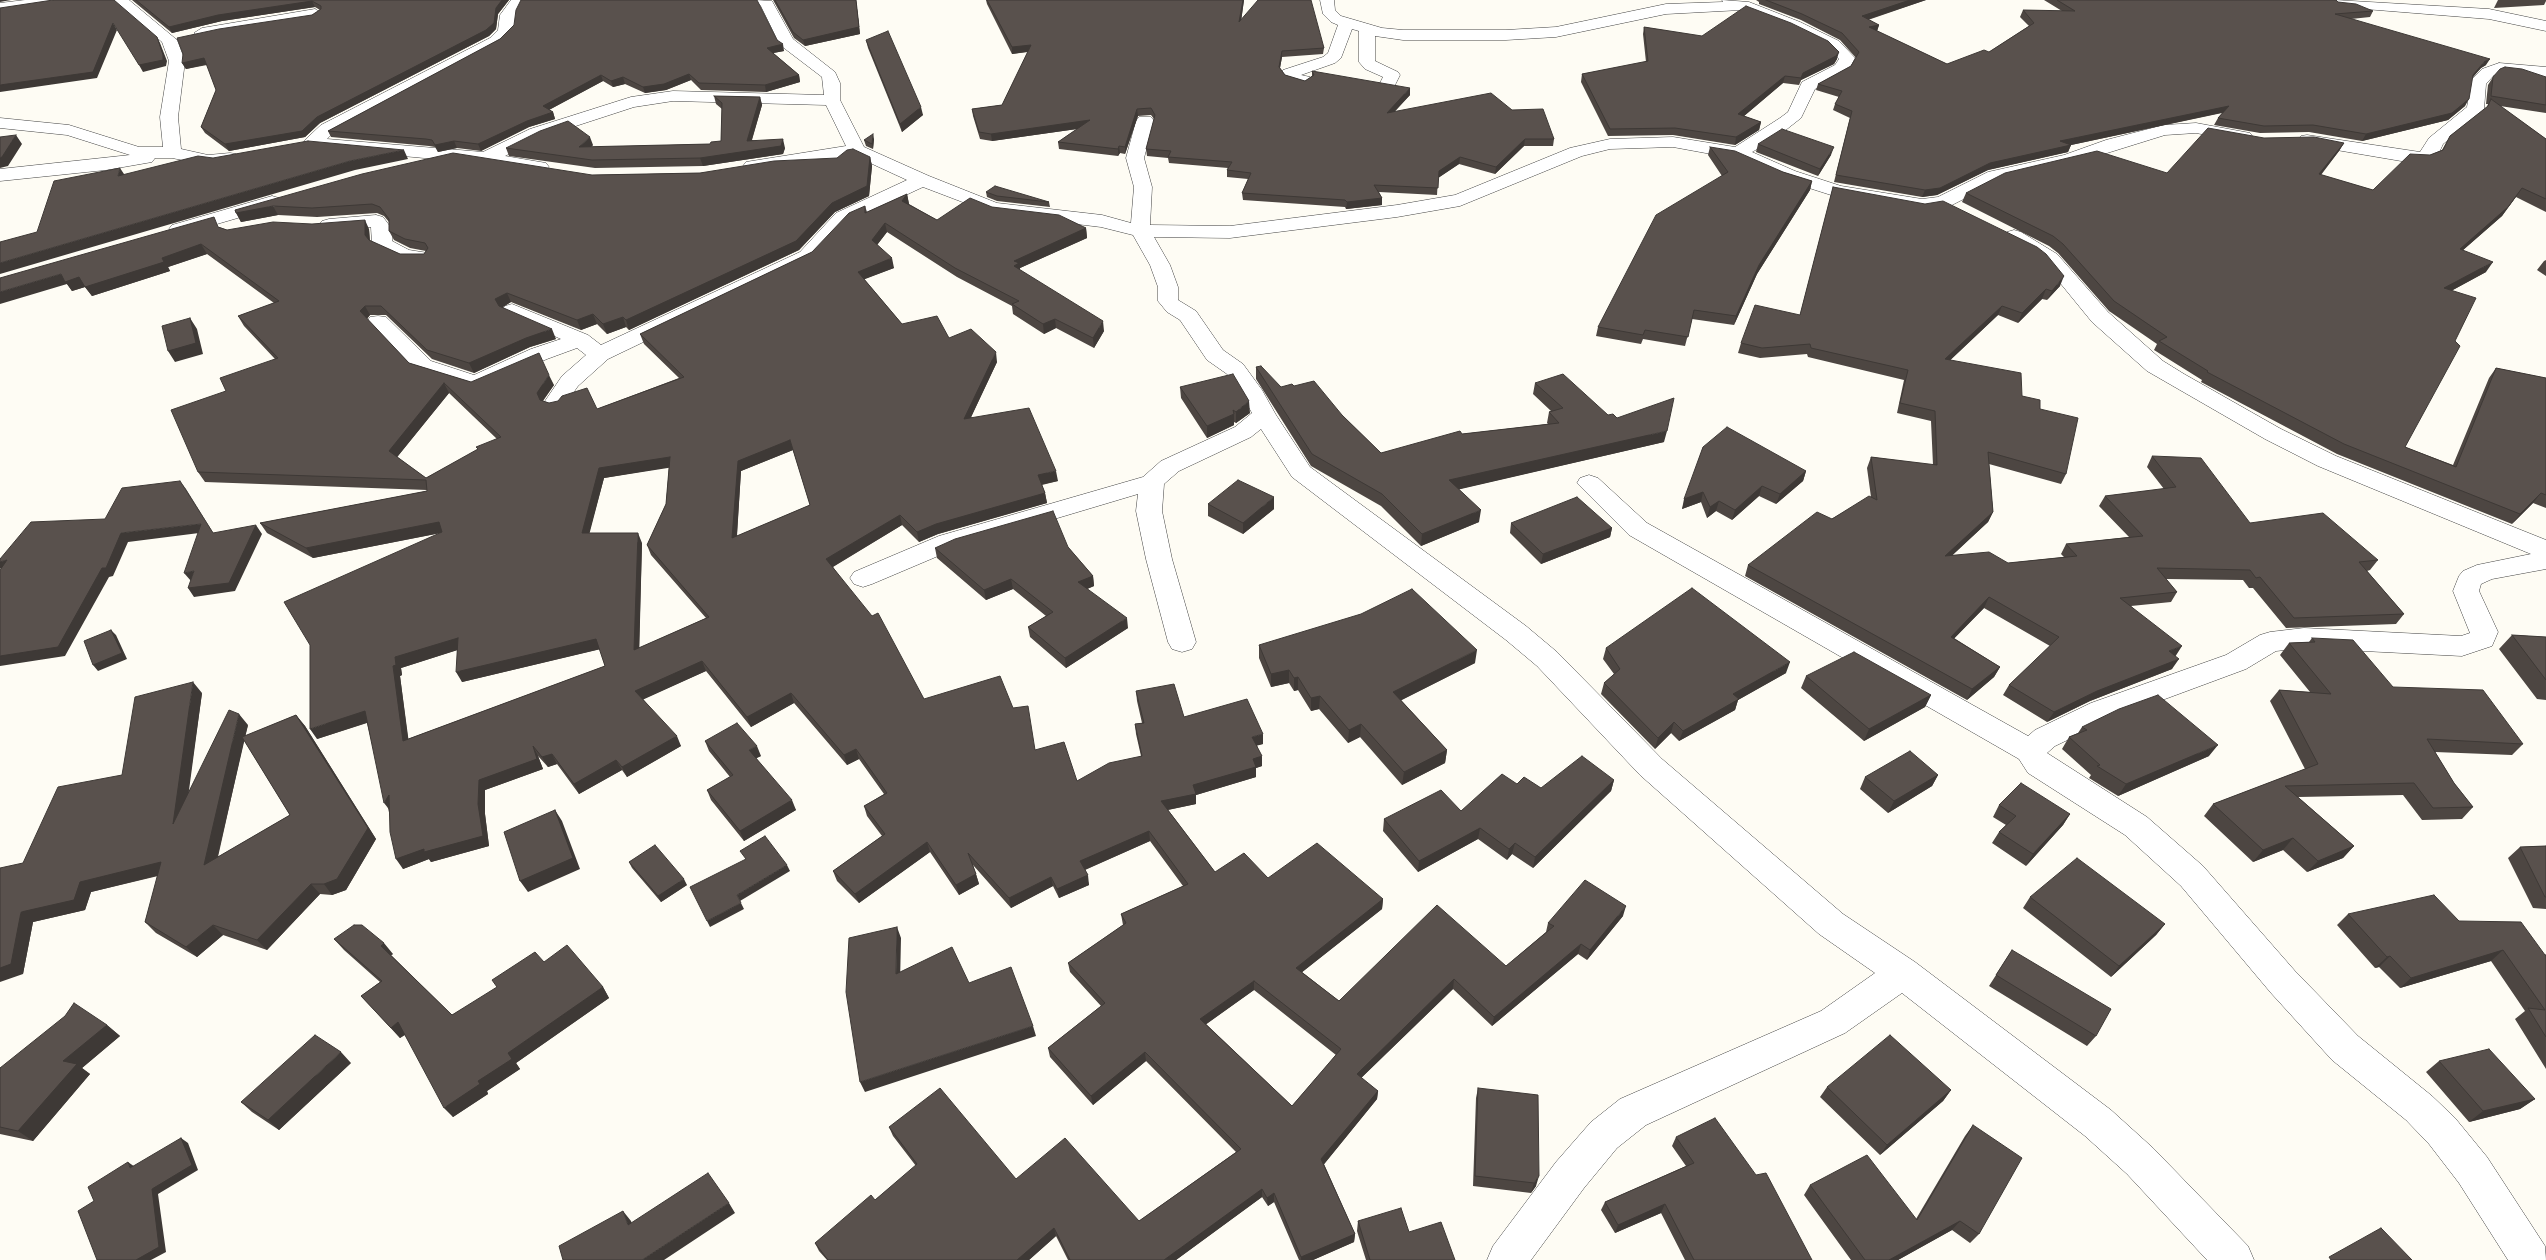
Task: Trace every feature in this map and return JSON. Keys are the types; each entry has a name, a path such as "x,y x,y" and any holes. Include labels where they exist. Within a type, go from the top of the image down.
{"street":[{"path":"0,8 58,0"},
{"path":"120,0 169,40 177,67 169,118 172,154"},
{"path":"312,142 327,129 496,40 506,32 508,15 518,0"},
{"path":"762,0 767,4 786,42 829,75 832,83 832,100 857,150"},
{"path":"1327,0 1328,11 1336,19 1367,29 1403,35 1506,35 1573,29 1620,17 1674,8 1737,3 1795,25 1833,44 1847,58 1842,68 1808,86 1795,114 1767,136 1738,153"},
{"path":"2439,0 2489,14 2546,26"},
{"path":"2340,3 2489,14"},
{"path":"2507,3 2546,17"},
{"path":"169,40 222,28 315,14"},
{"path":"1304,81 1292,77 1288,73 1329,60 1334,55 1346,23"},
{"path":"1367,29 1367,62 1371,66 1392,75 1388,83"},
{"path":"2289,140 2317,140 2413,158 2424,157 2431,153 2435,142 2475,109 2478,83 2488,72 2499,68 2546,72"},
{"path":"486,158 536,134 648,98 673,96 832,100"},
{"path":"1145,121 1134,158 1143,187 1140,231 1153,250 1160,266 1168,287 1168,301 1174,308 1188,316 1215,355 1235,370 1251,390 1264,415 1301,472 1488,614 1516,633 1547,659 1614,732 1651,767 1831,924 1903,973 2098,1123 2140,1161 2234,1260"},
{"path":"0,123 69,130 137,152 218,160 246,155"},
{"path":"732,170 857,150 922,180 994,208 1102,221 1140,231 1230,232 1460,200 1595,145 1659,142 1738,153 1788,175 1838,191 1914,204 1943,202 1995,176 2069,158 2164,130 2196,128 2260,140"},
{"path":"293,146 312,142 457,155 486,158 565,172"},
{"path":"0,175 106,165 172,154"},
{"path":"380,172 457,155"},
{"path":"554,404 570,381 600,354 807,256 843,217 922,180"},
{"path":"157,236 295,196"},
{"path":"1943,202 1968,214"},
{"path":"228,215 232,231 250,228"},
{"path":"307,225 376,220 382,229 382,244 405,256 420,257"},
{"path":"1993,226 2050,258 2100,316 2155,366 2185,384 2273,434 2327,461 2546,550"},
{"path":"512,310 580,340 600,354"},
{"path":"378,322 423,366 476,383 539,354 580,340"},
{"path":"864,578 948,542 1152,482 1170,466 1243,432 1264,415"},
{"path":"1152,482 1149,511 1159,559 1182,642"},
{"path":"1590,483 1638,529 2030,751 2039,765 2136,826 2192,876 2283,982 2345,1048 2419,1108 2442,1132 2473,1170 2531,1260"},
{"path":"2030,751 2045,738 2101,711 2236,662 2270,642 2304,638 2462,646 2482,639 2484,632 2466,591 2468,582 2472,577 2486,571 2546,560"},
{"path":"1507,1260 1570,1175 1598,1141 1633,1112 1832,1022 1903,973"}],"building":[{"path":"53,0 114,0 157,37 163,60 139,65 113,23 93,72 0,85 0,8"},
{"path":"136,0 502,0 496,8 494,23 486,30 317,117 302,131 225,144 201,127 216,90 204,58 182,63 183,54 177,38 219,29 312,15 321,9 321,6 312,1 218,15 169,27"},
{"path":"521,0 757,0 777,40 783,44 767,48 799,75 765,85 699,83 689,74 664,84 643,87 623,77 611,81 601,75 543,106 553,112 527,121 478,144 454,141 435,145 432,140 426,139 328,131 500,39 514,25 516,10"},
{"path":"775,0 856,0 859,27 803,40 793,32"},
{"path":"987,0 1243,0 1239,22 1258,0 1311,0 1324,48 1282,51 1279,67 1285,75 1305,81 1314,75 1312,71 1410,88 1387,113 1491,93 1512,110 1543,109 1554,139 1525,139 1496,167 1460,157 1439,171 1438,188 1374,185 1382,198 1347,202 1345,200 1242,193 1251,173 1227,170 1232,162 1168,157 1171,151 1146,149 1155,115 1151,108 1137,109 1125,147 1119,146 1118,149 1058,142 1090,120 991,134 979,132 972,109 1002,105 1031,45 1012,47"},
{"path":"1766,0 1910,0 1862,16 1879,25 1869,27 1947,64 1984,50 1989,52 2034,23 2023,10 2075,11 2057,0 2336,0 2338,2 2356,4 2373,11 2335,14 2490,59 2485,61 2473,75 2469,99 2452,113 2366,134 2313,125 2264,126 2218,118 2229,106 2060,141 2071,145 1990,163 1940,188 1925,190 1836,175 1852,111 1835,104 1842,91 1818,84 1851,66 1859,52 1842,33"},
{"path":"1746,6 1791,23 1828,41 1839,52 1836,56 1803,73 1801,78 1785,76 1738,114 1761,122 1736,137 1675,128 1610,129 1582,74 1648,61 1644,27 1702,36"},
{"path":"888,31 921,107 900,124 866,40"},
{"path":"2505,67 2522,69 2546,77 2546,105 2491,96 2493,77 2500,69"},
{"path":"714,96 760,97 747,141 783,139 781,146 700,158 592,160 506,148 540,131 568,121 590,137 579,147 710,144 711,142 721,141 722,103"},
{"path":"2491,99 2546,139 2546,199 2522,188 2508,207 2460,249 2493,262 2444,288 2476,298 2455,341 2460,346 2405,447 2456,467 2496,368 2546,378 2546,495 2541,493 2520,514 2344,444 2207,372 2159,341 2167,337 2114,301 2063,244 2053,236 1966,193 2005,173 2097,151 2167,173 2208,128 2264,138 2314,137 2344,143 2319,174 2373,190 2410,154 2430,155 2443,150 2450,136 2488,106"},
{"path":"1782,129 1834,147 1820,169 1758,144"},
{"path":"873,134 872,144 864,140"},
{"path":"16,135 2,157 0,158 0,137"},
{"path":"308,141 404,150 350,161 0,263 0,242 37,232 54,181 120,168 118,176 198,156 213,158"},
{"path":"1710,147 1735,151 1783,172 1812,181 1759,265 1736,316 1694,310 1688,337 1645,330 1643,335 1598,327 1656,215 1728,172"},
{"path":"853,149 870,157 867,186 832,203 796,241 626,320 623,317 603,324 593,314 577,320 507,293 495,299 499,306 552,329 526,338 469,363 427,350 381,306 365,306 360,311 409,363 471,382 539,353 549,375 537,393 540,400 549,403 558,401 562,396 587,388 597,409 684,377 640,334 812,252 849,213 865,206 865,213 907,194 902,201 937,220 970,198 992,207 1059,215 1086,228 1014,261 1019,263 1014,266 1103,321 1093,338 1055,319 1043,324 1012,304 1019,301 955,268 885,223 872,240 892,258 858,272 902,324 937,316 949,338 971,329 996,352 964,419 1029,408 1056,471 1038,475 1045,493 936,524 917,532 900,515 826,559 872,616 878,613 924,699 1000,676 1013,708 1028,706 1035,750 1064,742 1077,781 1109,763 1142,756 1135,724 1144,723 1136,691 1174,684 1184,717 1247,699 1263,734 1252,737 1262,756 1253,759 1256,767 1193,785 1196,794 1161,801 1215,872 1244,853 1268,878 1317,843 1383,899 1296,968 1339,1001 1437,905 1506,966 1554,926 1548,923 1585,880 1626,906 1590,950 1581,944 1494,1017 1454,979 1357,1074 1378,1091 1321,1159 1355,1234 1301,1257 1274,1193 1267,1198 1262,1189 1164,1260 1070,1260 1054,1228 1017,1260 828,1260 815,1243 871,1195 875,1200 917,1164 889,1127 940,1088 1016,1179 1065,1138 1139,1221 1241,1149 1145,1052 1091,1096 1048,1048 1105,1003 1068,963 1126,923 1121,914 1188,884 1149,831 1080,861 1088,875 1057,889 1051,877 1009,898 968,853 976,874 956,885 927,842 855,894 833,871 885,834 864,806 887,793 856,749 844,755 791,693 747,717 702,661 635,691 677,736 622,767 616,760 574,784 552,754 542,757 533,746 537,759 479,780 478,804 483,836 424,852 424,849 396,859 390,832 389,795 384,803 365,711 310,729 310,645 284,602 442,532 439,522 306,548 260,523 427,491 426,480 198,472 171,410 226,391 220,378 278,358 238,316 279,301 201,244 162,258 164,262 85,287 79,277 65,282 61,274 0,292 0,278 214,217 218,227 227,230 273,222 312,224 365,220 365,235 369,240 400,254 424,254 428,248 425,243 405,239 389,231 389,219 380,207 372,204 312,208 273,206 236,213 235,210 362,174 453,153 592,175 700,173 774,161 837,158 847,150","holes":["444,383 501,437 476,447 478,449 426,478 389,451","790,440 810,505 732,538 738,461","670,457 666,504 647,545 709,617 634,650 638,533 582,533 599,468","458,638 456,672 596,639 605,666 403,741 393,666 396,665 395,657","1254,981 1341,1049 1292,1106 1200,1019"]},
{"path":"995,186 1049,202 997,196 986,192"},
{"path":"1833,187 1925,204 1943,201 2037,247 2046,254 2064,276 2052,291 2046,289 2022,313 2002,306 1945,359 2021,373 2022,396 2040,400 2040,409 2078,418 2066,474 1988,452 1993,512 1945,556 1989,552 2008,563 2077,556 2066,544 2143,536 2105,496 2176,487 2152,456 2201,458 2250,523 2323,513 2378,560 2359,562 2404,614 2294,618 2260,577 2256,578 2250,570 2157,568 2177,592 2120,598 2182,646 2169,651 2179,659 2097,691 2054,712 2009,685 2059,637 1989,597 1951,637 2000,667 1972,689 1748,565 1817,512 1832,519 1869,496 1877,500 1871,457 1937,465 1935,411 1900,403 1908,370 1811,348 1810,344 1762,348 1741,343 1755,305 1800,315"},
{"path":"190,318 196,343 168,351 162,326"},
{"path":"1261,366 1281,387 1314,381 1342,415 1381,453 1460,431 1462,434 1559,423 1549,412 1563,408 1535,383 1563,374 1608,415 1613,414 1617,418 1674,398 1667,431 1449,480 1481,510 1422,534 1382,494 1312,454 1256,367"},
{"path":"1233,374 1249,401 1236,412 1233,410 1234,414 1207,426 1180,387"},
{"path":"1727,427 1806,471 1780,494 1762,486 1735,510 1719,501 1710,507 1703,492 1684,499 1703,447"},
{"path":"1238,480 1274,497 1243,523 1208,504"},
{"path":"180,481 213,533 256,525 229,583 188,588 194,571 184,573 201,524 121,533 106,568 102,568 58,647 0,656 0,570 7,560 0,562 0,559 31,522 105,519 122,488"},
{"path":"1577,497 1612,528 1543,554 1511,523"},
{"path":"1053,511 1068,547 1093,576 1078,582 1127,618 1065,658 1028,627 1053,612 1011,579 984,590 935,548 955,539"},
{"path":"1692,588 1790,662 1733,694 1739,699 1683,731 1674,722 1658,738 1604,683 1620,669 1606,648"},
{"path":"1412,589 1477,650 1393,692 1447,750 1404,772 1361,724 1349,730 1320,696 1311,698 1298,677 1294,678 1289,670 1271,674 1259,645 1361,614"},
{"path":"111,630 122,653 93,665 84,641"},
{"path":"2512,635 2546,637 2546,680"},
{"path":"2312,638 2353,640 2393,687 2483,690 2523,744 2427,739 2454,783 2473,807 2433,808 2414,783 2285,786 2354,846 2318,861 2293,838 2263,850 2213,804 2318,764 2279,690 2331,694 2289,643 2315,642"},
{"path":"1854,652 1931,695 1869,729 1806,676"},
{"path":"193,682 173,824 229,710 239,714 204,865 290,815 242,737 296,715 368,828 337,879 324,884 311,884 257,940 213,925 186,947 145,922 161,862 80,882 74,900 21,912 11,964 0,968 0,868 23,863 58,787 122,775 135,697"},
{"path":"2158,695 2218,745 2126,784 2097,766 2100,765 2069,737 2087,730 2082,727 2119,709"},
{"path":"737,723 757,746 749,750 792,800 740,831 707,790 733,775 705,741"},
{"path":"1910,751 1938,775 1894,801 1865,777"},
{"path":"1582,756 1614,780 1535,857 1515,843 1509,849 1480,828 1419,861 1384,819 1441,790 1461,811 1502,774 1517,784 1524,777 1541,788"},
{"path":"2021,783 2070,814 2033,854 1999,832 2016,816 1999,805"},
{"path":"555,810 573,858 520,881 504,832"},
{"path":"765,836 787,865 737,895 741,903 707,921 690,887 746,859 740,851"},
{"path":"655,845 684,879 658,896 629,862"},
{"path":"2546,846 2546,897 2545,897 2520,847"},
{"path":"2077,858 2165,924 2119,966 2030,897"},
{"path":"2434,895 2459,921 2521,922 2546,955 2546,1037 2528,1008 2545,1010 2503,950 2411,978 2390,956 2387,957 2348,914"},
{"path":"354,925 362,925 384,943 381,946 452,1015 497,987 492,980 535,952 544,962 567,945 603,987 508,1053 512,1059 478,1081 480,1084 444,1108 398,1022 391,1028 361,996 382,981 334,939"},
{"path":"897,927 896,974 952,947 969,983 1011,967 1033,1026 860,1082 846,992 849,938"},
{"path":"2012,950 2111,1009 2096,1036 1996,975"},
{"path":"74,1003 107,1025 63,1061 77,1064 18,1131 0,1127 0,1068 65,1016"},
{"path":"315,1035 341,1052 268,1120 241,1102"},
{"path":"1890,1035 1951,1090 1887,1145 1827,1087"},
{"path":"2489,1049 2535,1099 2483,1111 2439,1061"},
{"path":"1478,1088 1538,1095 1539,1176 1534,1183 1475,1176"},
{"path":"1715,1118 1756,1175 1766,1173 1812,1260 1694,1260 1665,1204 1618,1225 1605,1202 1694,1163 1676,1137"},
{"path":"1973,1125 2022,1158 1979,1234 1960,1221 1889,1260 1865,1260 1810,1185 1867,1155 1917,1220"},
{"path":"181,1138 192,1165 152,1189 159,1247 136,1260 97,1260 78,1211 94,1201 88,1187 128,1162 130,1168"},
{"path":"708,1173 729,1203 642,1260 563,1260 559,1246 623,1211 628,1225"},
{"path":"1401,1208 1409,1232 1441,1222 1455,1260 1370,1260 1358,1221"},
{"path":"2381,1228 2412,1260 2331,1260 2329,1257"}]}
